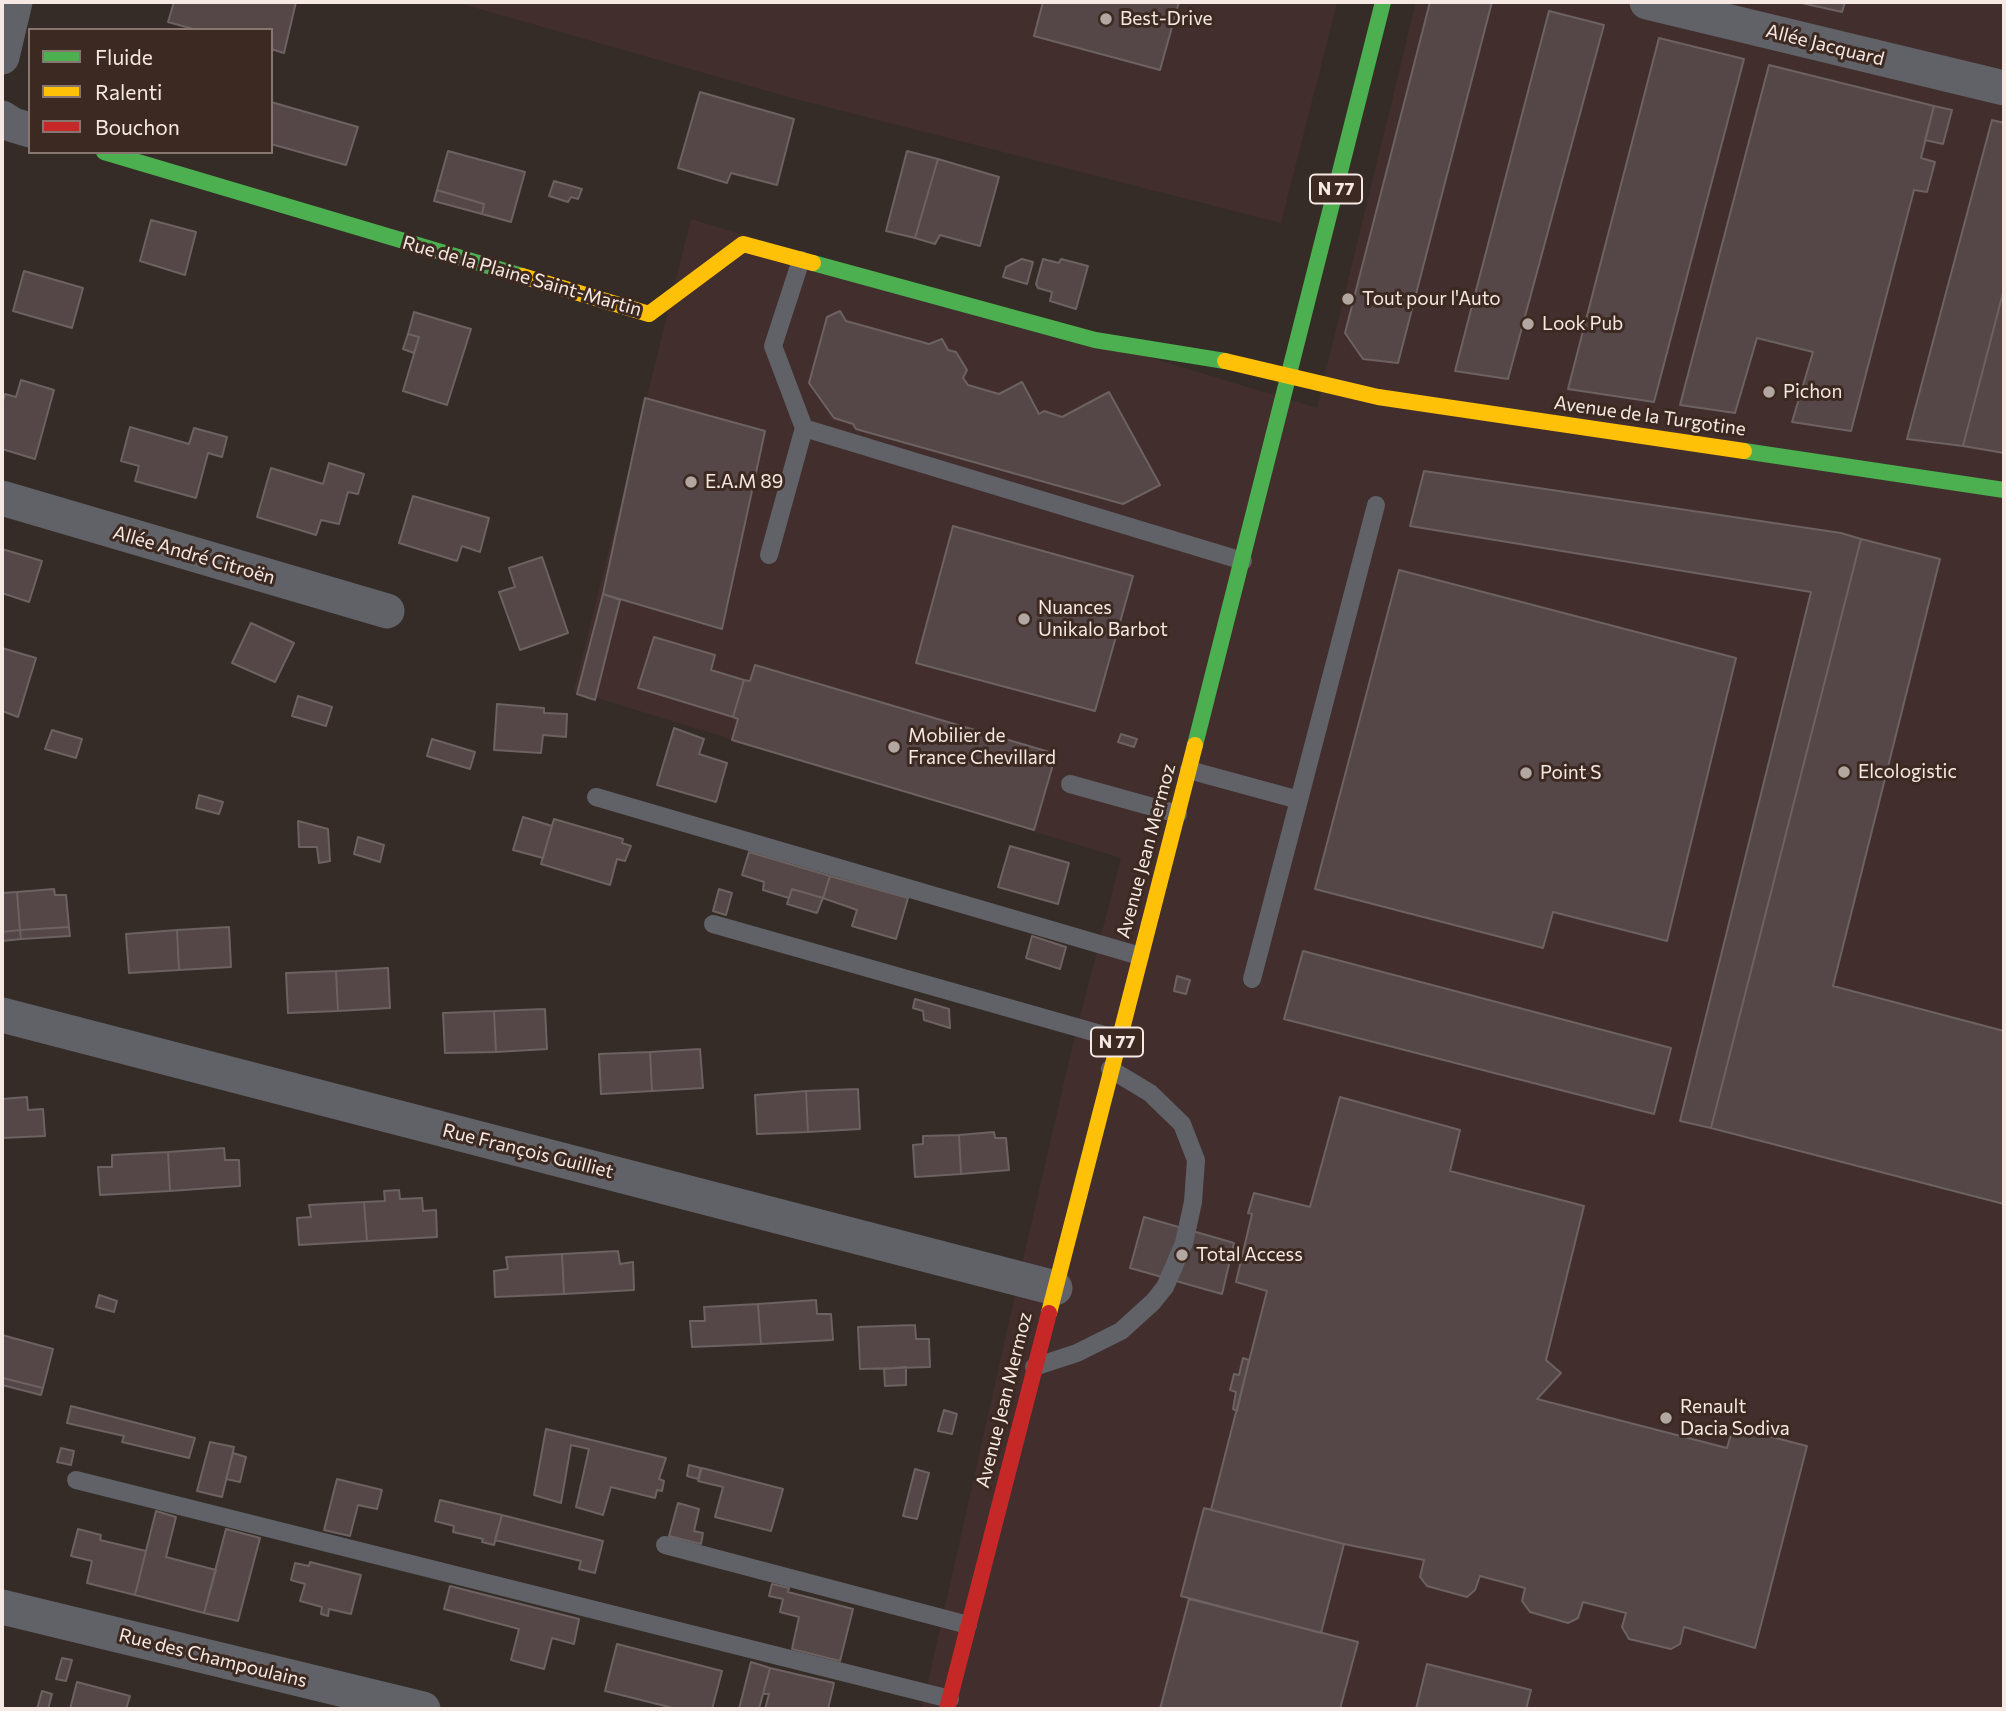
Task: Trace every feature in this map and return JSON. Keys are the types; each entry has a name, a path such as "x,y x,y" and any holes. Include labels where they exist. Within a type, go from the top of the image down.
{"street":[{"path":"2,57 15,2"},
{"name":"Avenue Jean Mermoz","path":"948,1704 1243,561 1383,2"},
{"name":"Allée Jacquard","path":"1647,2 2004,88"},
{"path":"2,118 28,129"},
{"name":"Rue de la Plaine Saint-Martin","path":"111,154 649,314 743,244 1095,341 1234,363 1290,376"},
{"name":"Avenue de la Turgotine","path":"1290,376 1378,397 2004,490"},
{"name":"Allée André Citroën","path":"2,498 387,611"},
{"name":"Rue François Guilliet","path":"2,1015 1055,1288"},
{"name":"Rue des Champoulains","path":"2,1607 423,1709"}],"lane":[{"path":"769,555 804,428 773,346 801,260"},
{"path":"804,428 1243,561"},
{"path":"1252,979 1376,505"},
{"path":"1189,771 1299,800"},
{"path":"1070,784 1178,814"},
{"path":"596,797 1140,956"},
{"path":"713,925 1118,1040"},
{"path":"1034,1367 1077,1353 1121,1331 1153,1302 1165,1287 1184,1243 1193,1202 1196,1160 1182,1124 1150,1093 1110,1069"},
{"path":"76,1480 948,1704"},
{"path":"665,1545 968,1625"}],"shaded area":[{"path":"455,2 1337,2 1281,223 792,98"},
{"path":"1416,2 2004,2 2004,1709 922,1709 1073,1044 1121,858 574,691 691,219 1317,408"}],"building":[{"path":"174,2 296,2 284,53 273,50 273,28 190,28 168,22"},
{"name":"Best-Drive","path":"1043,2 1179,2 1160,70 1034,36"},
{"path":"1430,2 1492,2 1398,363 1363,359 1345,333"},
{"path":"1797,2 1845,2 1842,12"},
{"path":"1549,11 1604,25 1508,379 1455,371"},
{"path":"1659,38 1744,59 1654,402 1568,389"},
{"path":"1769,65 1934,106 1921,158 1935,162 1927,192 1914,190 1851,431 1792,422 1813,352 1757,338 1735,413 1680,405"},
{"path":"700,92 794,119 777,185 731,173 727,183 678,168"},
{"path":"273,103 358,127 346,165 273,145"},
{"path":"1934,106 1952,110 1943,144 1925,140"},
{"path":"1992,120 2004,123 2004,289 1963,446 1907,439"},
{"path":"448,151 525,172 511,222 482,214 484,204 437,190"},
{"path":"907,151 938,159 915,238 886,231"},
{"path":"938,159 999,177 980,246 940,235 935,244 915,238"},
{"path":"554,181 582,189 578,199 571,197 568,202 549,196"},
{"path":"437,190 484,204 482,214 434,201"},
{"path":"151,220 196,232 185,275 140,261"},
{"path":"1022,259 1033,262 1027,284 1003,277 1006,267"},
{"path":"1043,259 1059,263 1061,259 1088,266 1076,309 1050,301 1052,292 1038,288 1036,284"},
{"path":"24,271 83,288 72,328 13,311"},
{"path":"2004,289 2004,453 1963,446"},
{"path":"840,311 846,321 929,344 942,339 948,350 956,352 967,370 963,378 968,385 999,394 1022,382 1039,414 1044,411 1062,417 1109,392 1160,485 1123,504 856,429 853,424 834,418 809,383 827,317"},
{"path":"414,312 471,329 447,405 403,391 419,337 408,334"},
{"path":"408,334 419,337 414,353 403,349"},
{"path":"21,380 54,390 35,459 2,449 2,405 5,394 16,397"},
{"name":"E.A.M 89","path":"645,398 765,431 722,629 603,594"},
{"path":"130,427 189,444 194,428 227,437 222,457 208,453 196,498 135,481 139,466 121,461"},
{"path":"329,463 364,474 358,494 348,492 339,524 321,520 316,535 257,517 271,468 323,484"},
{"path":"1424,471 1841,533 1861,539 1711,1128 1680,1121 1811,592 1410,526"},
{"path":"413,496 489,518 480,552 462,546 457,561 399,543"},
{"name":"Nuances Unikalo Barbot","path":"953,526 1133,576 1095,711 916,663"},
{"name":"Elcologistic","path":"1861,539 1940,559 1833,986 2004,1031 2004,1204 1711,1128"},
{"path":"2,549 42,561 29,602 2,593"},
{"path":"542,557 568,633 520,650 499,592 515,587 509,568"},
{"name":"Point S","path":"1399,570 1736,658 1667,941 1553,912 1543,948 1315,889"},
{"path":"603,594 620,600 595,700 577,694"},
{"path":"251,623 294,643 275,682 232,663"},
{"path":"654,637 715,655 711,670 744,680 733,717 638,688"},
{"path":"2,648 36,658 18,717 2,711"},
{"name":"Mobilier de France Chevillard","path":"755,665 1056,754 1034,830 732,740 738,719 733,717 744,680 750,681"},
{"path":"298,696 332,707 326,726 292,716"},
{"path":"497,704 544,708 544,713 567,714 566,737 543,735 541,753 494,750"},
{"path":"674,728 704,739 699,754 727,763 716,802 657,785"},
{"path":"52,730 82,739 76,758 45,749"},
{"path":"1121,734 1137,739 1134,747 1118,742"},
{"path":"432,739 475,752 470,769 427,756"},
{"path":"199,795 223,802 219,814 196,808"},
{"path":"523,817 552,826 543,858 513,850"},
{"path":"554,819 623,839 622,843 631,846 625,861 617,859 610,885 541,864"},
{"path":"298,821 328,829 330,861 319,863 317,847 299,847"},
{"path":"358,837 384,845 380,862 354,854"},
{"path":"1010,846 1069,863 1058,904 998,887"},
{"path":"749,852 830,876 823,898 792,889 789,898 763,890 764,882 742,875"},
{"path":"830,876 908,898 896,939 852,926 857,910 823,898"},
{"path":"54,889 55,895 66,895 69,927 20,930 17,892"},
{"path":"719,889 732,893 726,915 713,911"},
{"path":"792,889 823,898 817,913 787,904"},
{"path":"17,892 20,930 2,932 2,893"},
{"path":"69,927 70,936 21,939 20,930"},
{"path":"229,927 231,967 179,970 177,930"},
{"path":"20,930 21,939 2,941 2,932"},
{"path":"177,930 179,970 129,973 126,934"},
{"path":"1032,936 1066,947 1060,969 1026,958"},
{"path":"1303,951 1671,1048 1654,1114 1284,1019"},
{"path":"388,968 390,1008 338,1011 336,971"},
{"path":"336,971 338,1011 288,1013 286,973"},
{"path":"1177,976 1190,980 1186,994 1174,991"},
{"path":"915,999 949,1009 950,1028 924,1020 923,1011 913,1008"},
{"path":"545,1009 547,1049 496,1052 494,1011"},
{"path":"494,1011 496,1052 445,1053 443,1013"},
{"path":"700,1049 703,1088 652,1091 650,1052"},
{"path":"650,1052 652,1091 601,1094 599,1054"},
{"path":"858,1089 860,1129 808,1132 806,1091"},
{"path":"806,1091 808,1132 757,1134 755,1095"},
{"path":"27,1097 28,1110 43,1109 45,1136 2,1138 2,1099"},
{"path":"1340,1097 1460,1130 1450,1171 1584,1206 1546,1360 1561,1373 1537,1399 1727,1448 1733,1427 1807,1446 1755,1648 1684,1627 1680,1644 1671,1649 1629,1639 1622,1627 1626,1613 1583,1602 1578,1618 1568,1623 1530,1612 1522,1601 1525,1588 1480,1576 1475,1590 1467,1597 1427,1586 1420,1577 1424,1560 1344,1544 1211,1510 1267,1291 1236,1282 1252,1214 1248,1213 1254,1193 1310,1207"},
{"path":"994,1132 995,1138 1006,1138 1009,1170 961,1174 959,1135"},
{"path":"959,1135 961,1174 915,1177 913,1145 923,1144 923,1136"},
{"path":"224,1148 225,1160 239,1160 240,1186 170,1191 168,1152"},
{"path":"168,1152 170,1191 100,1195 98,1167 112,1167 112,1155"},
{"path":"399,1190 400,1199 422,1198 423,1211 436,1210 437,1237 367,1241 364,1202 385,1201 384,1191"},
{"path":"364,1202 367,1241 299,1245 297,1218 311,1217 309,1205"},
{"name":"Total Access","path":"1144,1217 1234,1243 1222,1294 1130,1268"},
{"path":"618,1251 620,1264 633,1262 634,1290 564,1294 562,1254"},
{"path":"562,1254 564,1294 495,1297 494,1271 508,1269 506,1257"},
{"path":"99,1295 117,1301 114,1312 96,1307"},
{"path":"816,1300 817,1314 831,1314 833,1340 761,1344 758,1304"},
{"path":"758,1304 761,1344 692,1347 690,1321 705,1321 704,1307"},
{"path":"915,1325 916,1339 929,1339 930,1367 860,1369 858,1327"},
{"path":"2,1335 53,1349 43,1388 3,1378 2,1382"},
{"path":"1243,1358 1249,1360 1237,1411 1233,1409 1236,1392 1230,1390 1234,1374 1239,1375"},
{"path":"906,1367 906,1385 885,1386 884,1369"},
{"path":"3,1378 43,1388 41,1395 2,1385"},
{"path":"71,1406 195,1438 189,1458 122,1442 124,1436 67,1423"},
{"path":"944,1410 957,1414 952,1434 938,1431"},
{"path":"546,1429 666,1458 659,1479 664,1481 662,1491 657,1490 655,1498 611,1487 603,1515 576,1507 589,1449 571,1445 561,1503 534,1495"},
{"path":"210,1442 234,1447 222,1497 197,1491"},
{"path":"61,1448 74,1451 71,1465 57,1462"},
{"path":"233,1453 246,1457 240,1482 226,1479"},
{"path":"689,1465 701,1468 698,1479 687,1476"},
{"path":"702,1468 783,1489 771,1531 715,1517 723,1487 698,1481"},
{"path":"915,1469 929,1473 917,1519 903,1516"},
{"path":"337,1479 382,1490 377,1509 358,1505 350,1536 324,1530"},
{"path":"440,1500 502,1515 494,1545 482,1542 483,1539 453,1532 454,1526 435,1521"},
{"path":"678,1503 699,1509 694,1531 703,1533 701,1544 669,1536"},
{"path":"1204,1508 1344,1544 1321,1633 1181,1596"},
{"path":"156,1511 176,1517 166,1557 216,1570 204,1613 135,1595"},
{"path":"502,1515 603,1541 595,1573 579,1569 581,1561 495,1540"},
{"path":"78,1529 101,1535 100,1540 146,1551 135,1595 87,1583 92,1561 71,1556"},
{"path":"226,1529 260,1538 238,1621 204,1613"},
{"path":"310,1562 361,1575 351,1614 329,1609 328,1616 321,1614 322,1607 300,1601 305,1584 291,1580 295,1563 309,1566"},
{"path":"772,1584 789,1588 788,1592 853,1609 840,1661 792,1649 799,1617 780,1612 783,1599 769,1596"},
{"path":"450,1586 579,1619 574,1644 552,1638 544,1669 511,1660 519,1629 444,1609"},
{"path":"1189,1599 1358,1642 1340,1709 1160,1709"},
{"path":"617,1644 722,1671 712,1709 677,1709 605,1691"},
{"path":"62,1658 72,1660 66,1681 56,1679"},
{"path":"751,1662 770,1668 759,1709 739,1709"},
{"path":"1427,1664 1531,1690 1526,1709 1416,1709"},
{"path":"770,1668 834,1683 828,1709 765,1709 769,1694 763,1694"},
{"path":"77,1682 130,1696 126,1709 70,1709"},
{"path":"42,1691 52,1694 48,1709 37,1709"}],"traffic: fast":[{"path":"1195,745 1383,2"},
{"path":"111,154 522,276"},
{"path":"813,263 1095,340 1225,361"},
{"path":"1744,451 2004,490"}],"traffic: slow":[{"path":"522,276 649,314 743,244 813,263"},
{"path":"1225,361 1378,397 1744,451"},
{"path":"1049,1313 1195,745"}],"traffic: jam":[{"path":"947,1709 1049,1313"}],"place":[{"name":"Best-Drive","path":"1106,19"},
{"name":"Tout pour l'Auto","path":"1348,299"},
{"name":"Look Pub","path":"1528,324"},
{"name":"Pichon","path":"1769,392"},
{"name":"E.A.M 89","path":"691,482"},
{"name":"Nuances Unikalo Barbot","path":"1024,619"},
{"name":"Mobilier de France Chevillard","path":"894,747"},
{"name":"Elcologistic","path":"1844,772"},
{"name":"Point S","path":"1526,773"},
{"name":"Total Access","path":"1182,1255"},
{"name":"Renault Dacia Sodiva","path":"1666,1418"}]}
